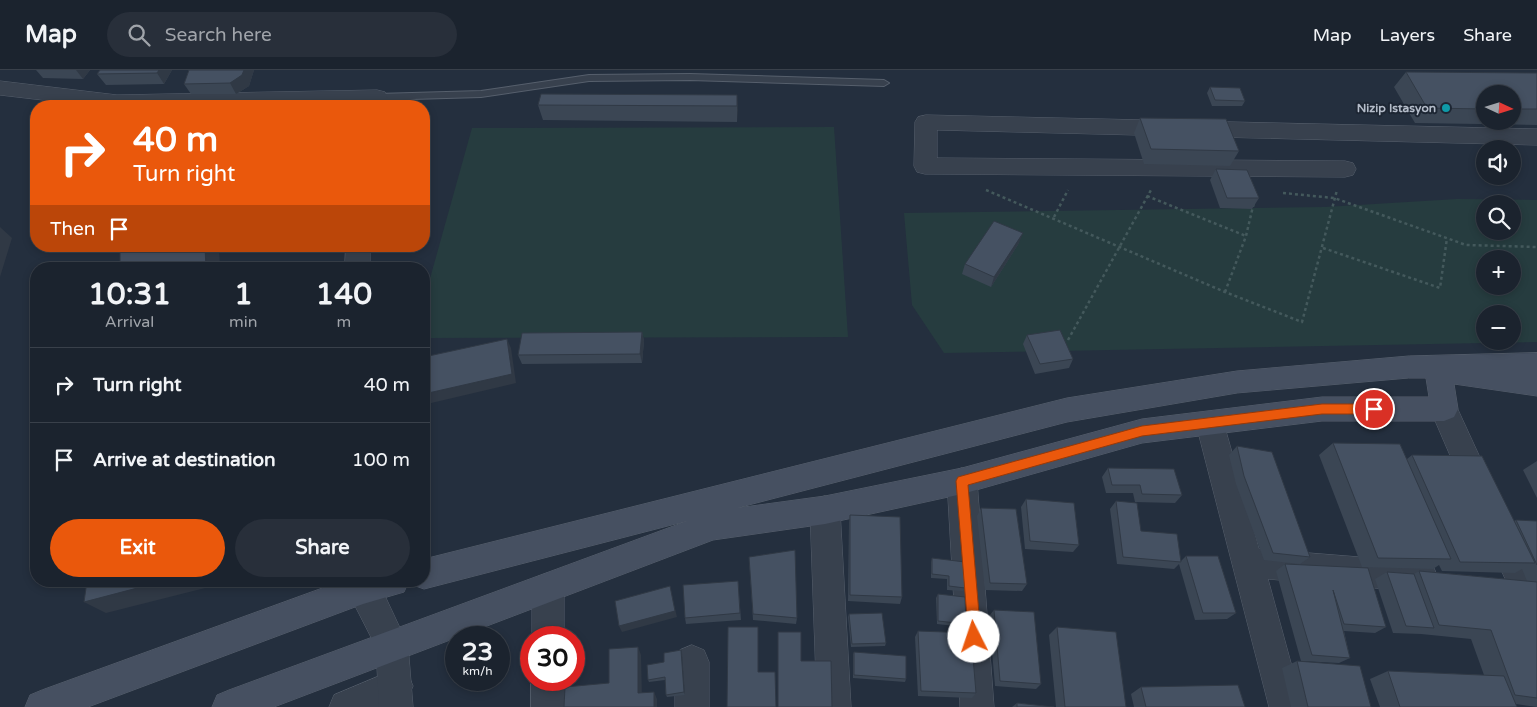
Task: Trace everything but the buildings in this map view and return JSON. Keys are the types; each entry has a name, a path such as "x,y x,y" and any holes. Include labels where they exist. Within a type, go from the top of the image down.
{"main road":[{"path":"430,572 792,482 1067,410 1238,382 1409,367 1537,364"},
{"path":"229,707 713,526 825,510 962,481 1142,431 1322,409 1444,409 1439,370 1537,385"},
{"path":"42,707 365,587"}],"street":[{"path":"0,88 100,100"},
{"path":"1345,169 1078,169 926,166 926,122 1534,142"},
{"path":"1444,409 1523,592"},
{"path":"1210,424 1286,707"},
{"path":"962,481 977,707"},
{"path":"825,510 834,707"},
{"path":"1247,563 1454,580"},
{"path":"346,707 396,697 392,645 374,587"},
{"path":"548,588 548,626"},
{"path":"692,662 692,707"},
{"path":"548,691 548,707"}],"lane":[{"path":"404,100 481,94 589,78 690,77 884,83"}],"path":[{"path":"1068,340 1164,168"},
{"path":"1054,217 1078,169"},
{"path":"980,188 1054,217 1225,292 1302,322 1323,248 1334,198 1345,169"},
{"path":"1276,192 1334,198 1466,245 1537,247"},
{"path":"1148,196 1246,236"},
{"path":"1225,292 1246,236 1255,199"},
{"path":"1323,248 1440,288 1447,238"}],"green space":[{"path":"834,127 848,337 430,338 430,278 472,128"},
{"path":"1476,199 1476,240 1521,240 1521,200 1537,200 1537,342 1521,342 1521,305 1476,305 1476,343 944,353 912,305 904,213 1325,207"}],"place":[{"name":"Nizip Istasyon","path":"1446,108"}],"route":[{"path":"974,637 962,481 1142,431 1322,409 1374,409"}]}
